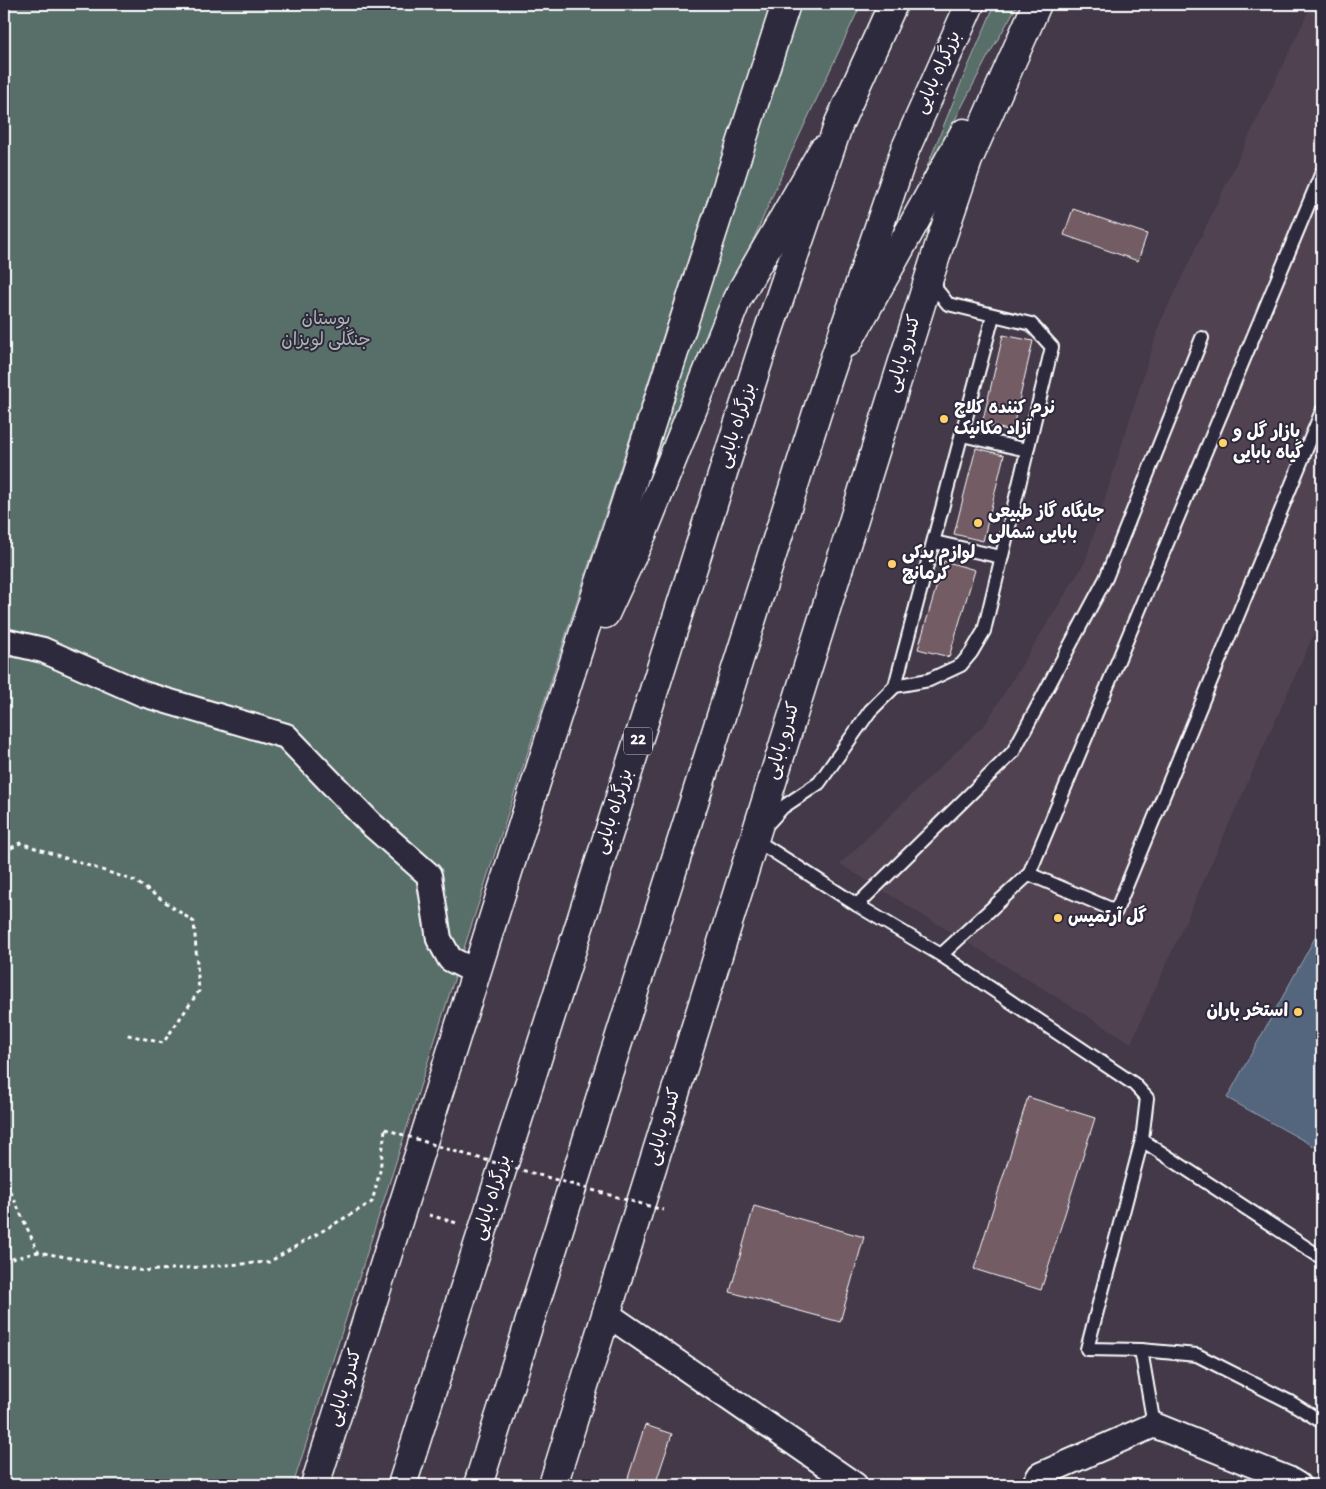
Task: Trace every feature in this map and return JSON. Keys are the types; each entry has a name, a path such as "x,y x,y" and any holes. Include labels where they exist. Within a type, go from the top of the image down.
{"main road":[{"name":"کندرو بابایی","path":"315,1485 556,719 786,4"},
{"name":"بزرگراه بابایی","path":"402,1485 760,356 839,123 894,4"},
{"name":"بزرگراه بابایی","path":"478,1485 828,378 905,150 970,4"},
{"name":"کندرو بابایی","path":"553,1485 939,246 968,160 1036,4"},
{"path":"828,378 1036,4"},
{"path":"556,719 643,532 737,299 839,123"}],"street":[{"path":"4,641 42,650 143,694 286,736 370,823 429,875 438,939 450,959 476,972"},
{"path":"607,1314 855,1485"},
{"path":"1034,1485 1040,1475 1154,1425 1288,1479 1298,1485"}],"lane":[{"path":"941,955 1029,874 1322,172"},
{"path":"894,686 929,680 960,665 971,653 984,631 1052,347 1031,324 948,304 936,290 939,246"},
{"path":"993,316 894,686 870,711 819,783 783,807 754,839 857,905 941,955 1134,1084 1146,1098 1142,1140 1087,1350 1141,1350 1197,1354 1290,1402 1322,1422"},
{"path":"857,905 1013,752 1106,578 1202,338"},
{"path":"1029,874 1116,911 1322,412"},
{"path":"962,434 1028,450"},
{"path":"934,542 1001,557"},
{"path":"1142,1140 1322,1258"},
{"path":"1141,1350 1154,1425"}],"path":[{"path":"4,852 20,843 136,882 194,922 200,991 163,1043 124,1034"},
{"path":"4,1261 38,1252 144,1271 269,1262 372,1202 380,1171 385,1129 448,1150 663,1210"},
{"path":"4,1177 38,1252"}],"shaded area":[{"name":"بازار گل و گیاه بابایی","path":"1312,4 1322,4 1322,616 1131,1043 840,864 986,723 1085,562 1160,323"}],"green space":[{"name":"بوستان جنگلی لویزان","path":"4,4 771,4 468,936 293,1485 4,1485"},
{"path":"795,4 861,4 788,160 620,554"},
{"path":"995,4 1018,4 986,60 914,199 958,90"}],"water":[{"name":"استخر باران","path":"1322,925 1322,1138 1317,1148 1227,1098"}],"building":[{"path":"1073,209 1147,234 1138,261 1064,235"},
{"path":"1003,335 1033,341 1012,431 982,424"},
{"path":"976,448 1004,455 983,541 954,534"},
{"path":"944,561 975,570 949,657 918,649"},
{"path":"1028,1097 1095,1118 1041,1290 974,1269"},
{"path":"754,1206 864,1237 840,1322 730,1292"},
{"path":"645,1425 672,1434 655,1485 640,1485 627,1481"}],"place":[{"name":"نرم کننده کلاچ آزاد مکانیک","path":"944,419"},
{"name":"بازار گل و گیاه بابایی","path":"1223,443"},
{"name":"جایگاه گاز طبیعی بابایی شمالی","path":"978,523"},
{"name":"لوازم یدکی کرمانج","path":"892,564"},
{"name":"گل آرتمیس","path":"1058,918"},
{"name":"استخر باران","path":"1298,1012"}]}
